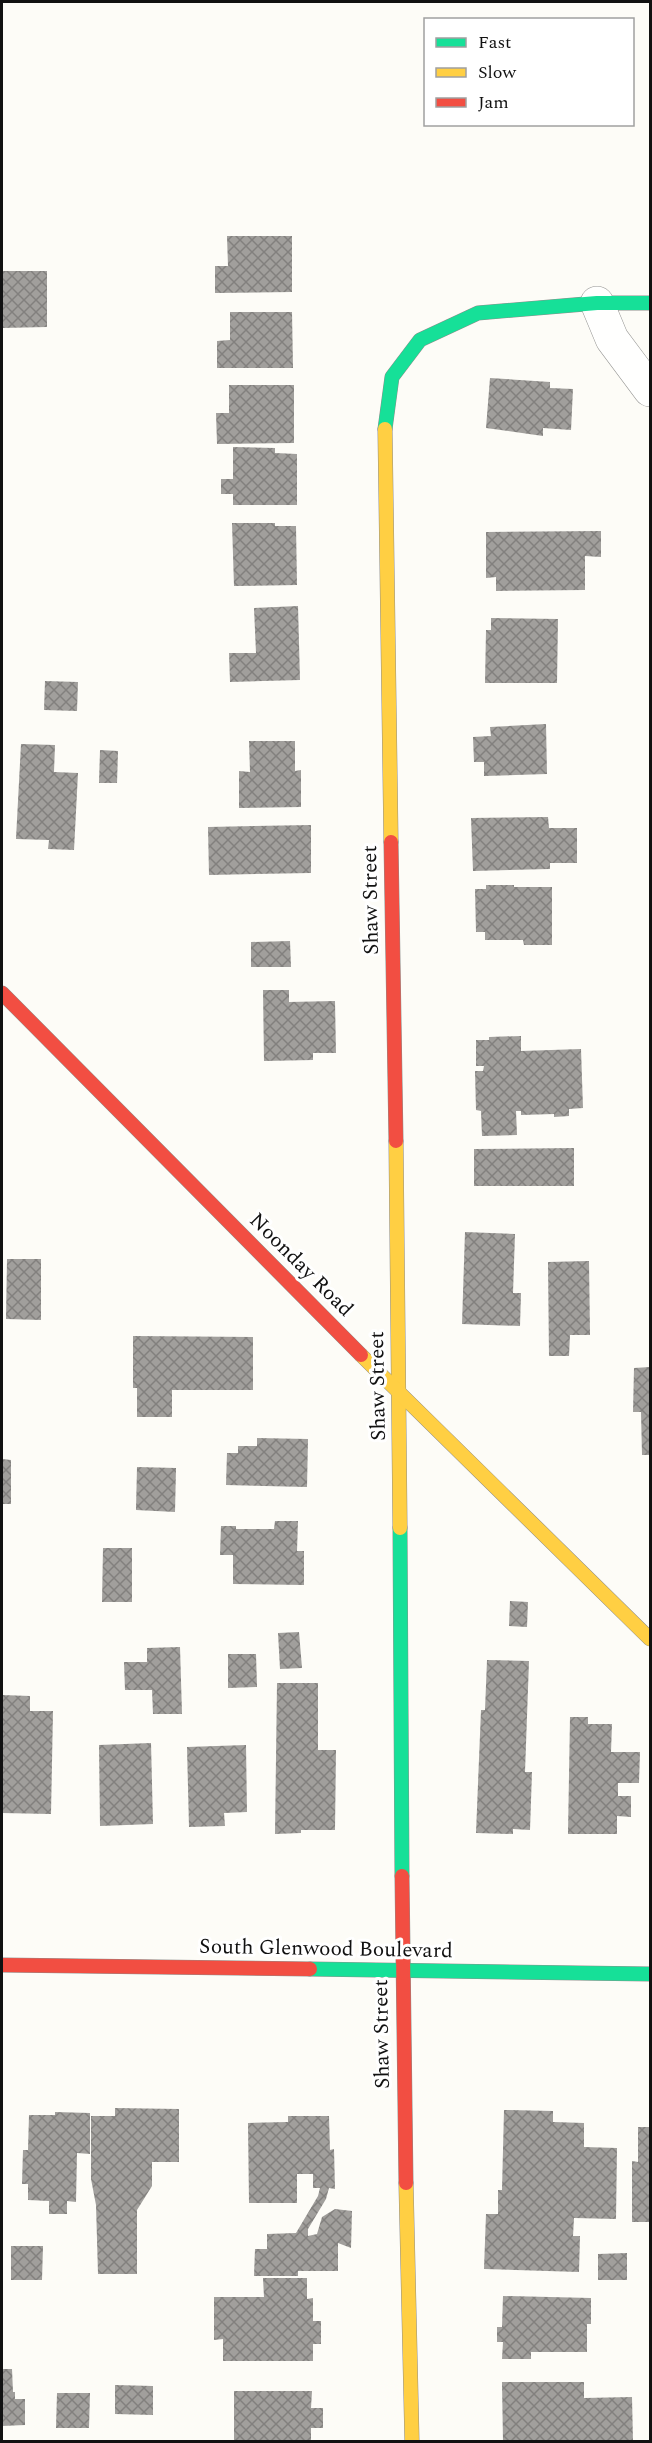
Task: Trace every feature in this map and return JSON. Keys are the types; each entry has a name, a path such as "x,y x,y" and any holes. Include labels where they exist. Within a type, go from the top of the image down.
{"street":[{"path":"651,303 597,303 612,339 651,390"},
{"name":"Shaw Street","path":"412,2442 402,1972 400,1394 385,426 393,377 420,340 478,313 597,303"},
{"name":"Noonday Road","path":"2,993 400,1394 651,1639"},
{"name":"South Glenwood Boulevard","path":"2,1965 651,1974"}],"building":[{"path":"227,236 292,236 292,292 215,293 215,266 228,266"},
{"path":"2,271 47,271 47,327 2,328"},
{"path":"230,312 292,312 293,368 217,368 217,341 230,340"},
{"path":"490,378 550,382 550,388 573,389 571,430 543,428 543,436 486,428"},
{"path":"229,385 294,385 294,443 217,444 216,413 229,413"},
{"path":"233,447 275,448 275,453 297,454 297,505 233,505 233,494 221,494 221,479 233,479"},
{"path":"232,523 275,523 275,526 296,526 297,585 234,586"},
{"path":"601,531 601,557 585,556 585,590 496,591 496,577 486,578 486,532"},
{"path":"298,606 300,680 230,682 229,653 256,653 254,608"},
{"path":"491,618 558,619 557,683 485,683 486,630 491,630"},
{"path":"45,681 78,682 77,711 44,710"},
{"path":"546,724 547,774 484,776 484,762 474,762 473,737 491,736 490,727"},
{"path":"249,741 295,741 295,771 301,770 301,807 239,808 239,771 250,772"},
{"path":"21,744 55,745 54,772 78,773 74,850 48,849 49,840 16,839"},
{"path":"100,750 118,751 117,783 99,783"},
{"path":"548,817 549,828 577,828 577,863 550,863 550,869 473,871 471,818"},
{"path":"311,825 311,873 209,875 208,827"},
{"path":"486,885 552,887 552,945 524,945 523,940 485,940 485,932 476,932 475,889 486,889"},
{"path":"290,941 291,967 251,967 251,942"},
{"path":"263,990 289,990 289,1002 335,1001 336,1053 313,1053 313,1060 264,1061"},
{"path":"521,1036 521,1051 581,1049 583,1108 569,1109 569,1116 554,1117 554,1114 521,1115 521,1111 516,1111 517,1135 482,1136 481,1111 476,1110 475,1071 483,1071 484,1066 476,1066 476,1040 489,1040 489,1037"},
{"path":"574,1148 574,1186 474,1186 474,1149"},
{"path":"465,1232 515,1234 513,1293 521,1293 520,1326 462,1324"},
{"path":"7,1259 41,1259 41,1320 6,1319"},
{"path":"589,1261 590,1335 570,1335 569,1356 549,1356 548,1262"},
{"path":"133,1336 253,1337 253,1390 172,1390 172,1417 137,1417 137,1388 133,1388"},
{"path":"650,1367 650,1455 642,1455 641,1412 633,1412 634,1368"},
{"path":"257,1438 308,1439 307,1487 226,1485 227,1453 238,1453 238,1446 257,1446"},
{"path":"2,1459 11,1460 11,1504 2,1504"},
{"path":"137,1467 176,1468 175,1512 136,1510"},
{"path":"275,1521 298,1521 297,1551 304,1551 304,1585 233,1584 233,1555 220,1555 221,1526 236,1526 236,1529 274,1529"},
{"path":"103,1548 132,1548 132,1602 102,1602"},
{"path":"510,1601 528,1602 527,1627 509,1626"},
{"path":"299,1632 302,1668 280,1669 278,1633"},
{"path":"180,1647 182,1714 153,1714 152,1690 125,1690 124,1662 147,1662 147,1648"},
{"path":"228,1654 256,1654 257,1687 228,1688"},
{"path":"487,1660 529,1661 525,1772 532,1772 530,1830 513,1829 513,1834 476,1833 481,1710 485,1710"},
{"path":"277,1683 318,1683 318,1750 336,1750 335,1830 301,1830 301,1833 275,1834"},
{"path":"2,1695 30,1696 30,1711 53,1711 51,1814 2,1813"},
{"path":"570,1717 588,1717 588,1724 612,1724 611,1752 640,1752 639,1783 618,1783 618,1796 631,1796 631,1817 617,1816 617,1834 568,1834"},
{"path":"151,1743 153,1824 100,1826 99,1745"},
{"path":"246,1745 247,1812 224,1813 225,1826 189,1827 187,1747"},
{"path":"115,2108 179,2109 179,2162 152,2162 152,2186 137,2210 137,2274 98,2274 96,2205 91,2179 91,2116 115,2116"},
{"path":"504,2110 553,2111 553,2122 584,2123 584,2147 617,2148 616,2219 574,2218 573,2236 580,2236 579,2272 484,2269 486,2214 498,2214 498,2190 502,2190"},
{"path":"55,2112 90,2113 90,2154 77,2153 76,2202 67,2201 67,2214 49,2214 49,2201 28,2200 28,2184 22,2184 23,2150 28,2150 29,2115 55,2115"},
{"path":"288,2116 329,2116 330,2150 334,2149 335,2189 329,2188 326,2199 308,2229 308,2236 317,2234 322,2217 335,2209 352,2211 351,2248 338,2243 338,2271 298,2271 298,2276 254,2276 255,2249 267,2249 267,2234 296,2233 318,2196 320,2188 313,2188 313,2174 297,2174 297,2203 249,2203 248,2123 288,2122"},
{"path":"638,2127 650,2127 650,2222 632,2222 632,2161 638,2162"},
{"path":"11,2246 43,2246 42,2280 11,2280"},
{"path":"627,2253 627,2280 598,2280 598,2254"},
{"path":"263,2278 307,2278 307,2299 313,2298 313,2321 321,2321 321,2344 313,2344 313,2361 223,2361 223,2339 214,2340 214,2297 264,2297"},
{"path":"503,2296 591,2298 591,2324 587,2324 587,2352 531,2352 531,2359 502,2359 503,2342 497,2342 497,2327 502,2327"},
{"path":"2,2369 12,2369 15,2399 25,2399 25,2425 2,2426"},
{"path":"502,2382 584,2382 584,2398 632,2397 633,2442 503,2442"},
{"path":"115,2385 153,2386 153,2415 115,2414"},
{"path":"234,2391 312,2391 311,2408 323,2408 323,2428 311,2428 311,2442 234,2442"},
{"path":"57,2393 90,2393 89,2428 56,2428"}],"traffic: fast":[{"path":"385,429 392,377 420,340 478,313 597,303 650,303"},
{"path":"400,1528 402,1876"},
{"path":"310,1969 650,1974"}],"traffic: slow":[{"path":"385,429 391,842"},
{"path":"396,1141 400,1528"},
{"path":"361,1355 650,1639"},
{"path":"406,2183 412,2442"}],"traffic: jam":[{"path":"391,842 396,1141"},
{"path":"2,993 361,1355"},
{"path":"402,1876 406,2183"},
{"path":"2,1965 310,1969"}]}
